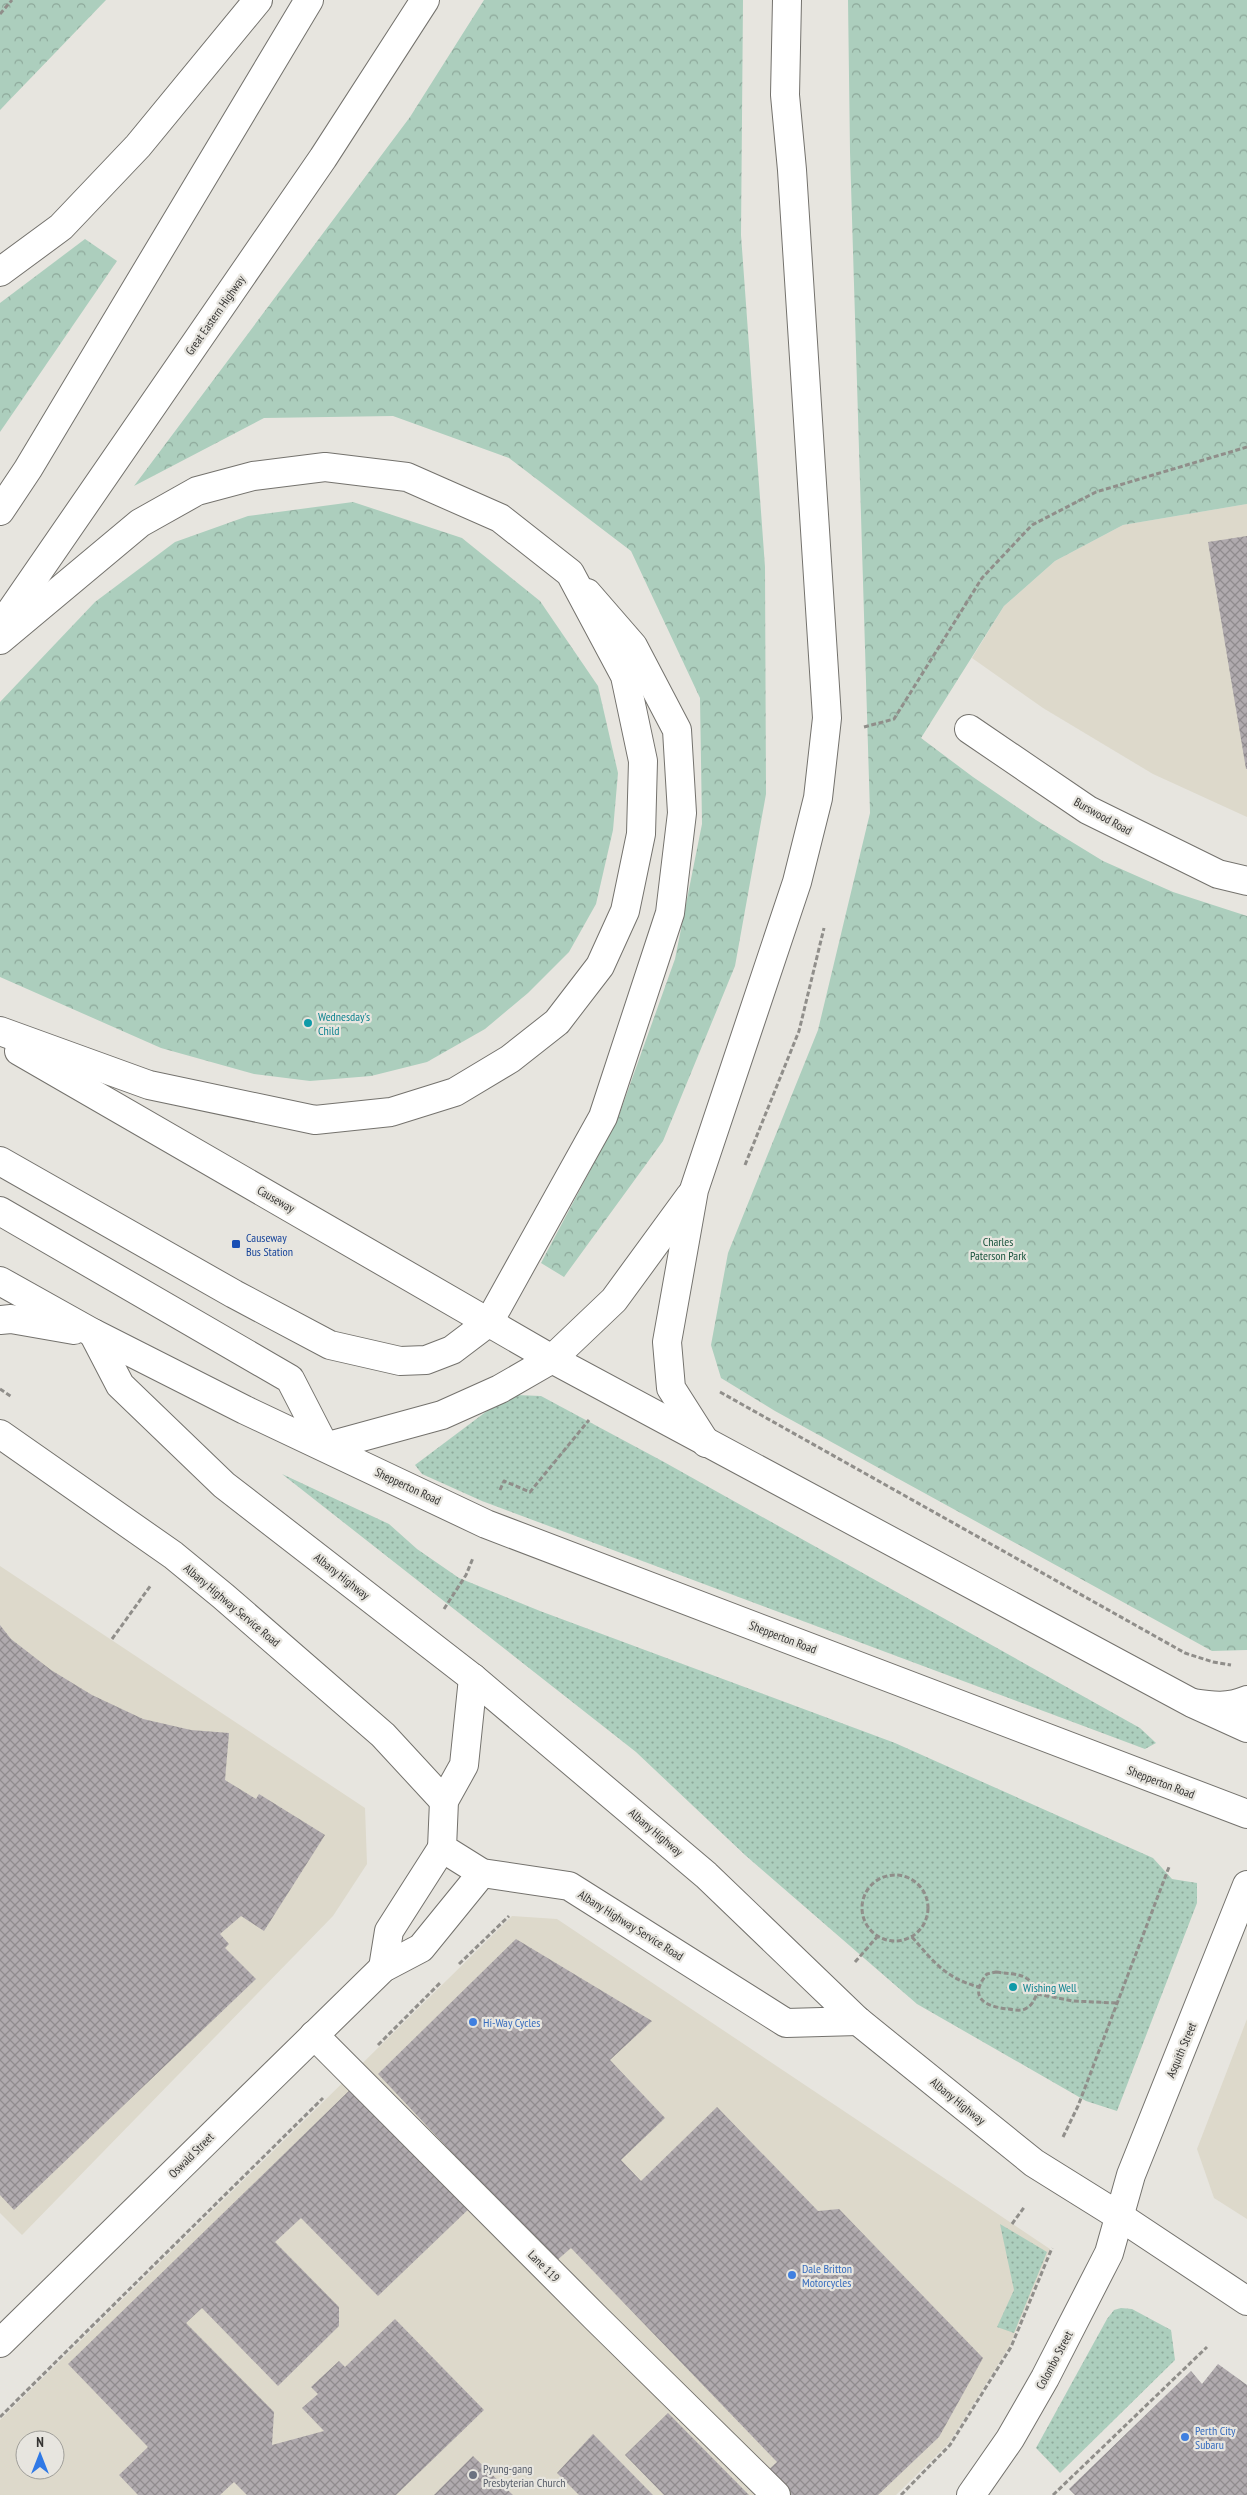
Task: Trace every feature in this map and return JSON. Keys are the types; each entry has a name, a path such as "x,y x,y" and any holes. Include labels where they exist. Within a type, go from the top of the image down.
{"main road":[{"path":"0,272 61,228 138,146 258,0"},
{"path":"0,511 28,469 309,0"},
{"name":"Great Eastern Highway","path":"0,627 323,158 425,0"},
{"path":"706,1443 671,1388 667,1342 694,1190 797,882 818,798 827,718 792,170 785,95 787,0"},
{"path":"0,640 140,523 197,491 253,476 325,467 407,477 500,518 570,572 633,646 677,730 682,813 670,913 602,1117 489,1322 452,1350 426,1360 400,1361 330,1344 226,1289 0,1160"},
{"path":"0,1031 149,1085 315,1120 391,1112 456,1092 510,1059 557,1022 600,966 624,911 641,834 643,761 624,676 570,572"},
{"name":"Burswood Road","path":"969,729 1088,810 1218,874 1247,881"},
{"name":"Causeway","path":"0,1041 552,1358"},
{"path":"0,1281 93,1334 245,1410 325,1447 442,1415 500,1389 552,1358 614,1300 694,1190"},
{"path":"0,1211 290,1379 325,1447"},
{"path":"0,1320 11,1320 93,1334"},
{"name":"Albany Highway","path":"93,1334 120,1385 224,1485 473,1678 706,1875 858,2021 1034,2163 1119,2216 1247,2301"},
{"path":"552,1358 608,1387 706,1443 1192,1703 1247,1728"},
{"name":"Albany Highway Service Road","path":"0,1434 165,1550 223,1596 383,1735 444,1801"},
{"name":"Shepperton Road","path":"325,1447 486,1524 1247,1814"},
{"path":"383,1968 390,1932 442,1848 444,1801 464,1765 473,1678"},
{"path":"1192,1703 1219,1706 1237,1704 1247,1700"},
{"name":"Albany Highway Service Road","path":"442,1848 482,1873 569,1886 786,2023 858,2021"},
{"name":"Oswald Street","path":"0,2343 383,1968 421,1948 482,1873"},
{"name":"Asquith Street","path":"1119,2216 1134,2167 1247,1886"},
{"name":"Lane 119","path":"314,2035 597,2319 776,2495"},
{"name":"Colombo Street","path":"971,2495 1010,2439 1050,2370 1109,2253 1119,2216"}],"path":[{"path":"0,14 12,0"},
{"path":"860,728 894,719 982,578 1032,525 1096,492 1247,447"},
{"path":"442,1611 466,1575 504,1481 530,1492 587,1423 608,1387"},
{"path":"715,1390 1185,1653 1213,1662 1234,1665"},
{"path":"112,1640 156,1578"},
{"path":"1060,2144 1078,2106 1169,1867"},
{"path":"895,1875 907,1877 918,1884 925,1893 928,1905 927,1917 922,1928 912,1937 901,1941 889,1941 877,1937 868,1928 863,1917 862,1906 865,1894 872,1884 882,1878 895,1875"},
{"path":"456,1967 511,1914"},
{"path":"855,1962 877,1937"},
{"path":"912,1937 934,1964 947,1974 979,1987"},
{"path":"996,1972 1026,1976 1033,1982 1037,1994 1031,2005 1023,2010 995,2008 985,2004 980,1998 979,1987 987,1974 996,1972"},
{"path":"0,2417 442,1981"},
{"path":"1037,1994 1073,2001 1117,2003"},
{"path":"1012,2224 1025,2206"},
{"path":"901,2495 950,2445 1011,2346 1052,2248"},
{"path":"1053,2495 1207,2347"}],"shaded area":[{"path":"1247,504 1247,817 1153,774 1043,708 972,658 1004,606 1055,561 1123,525"},
{"path":"0,1566 365,1808 367,1864 333,1916 22,2235 0,2213"},
{"path":"512,1916 557,1919 1050,2249 1009,2347 949,2443 896,2495 0,2495 0,2420"},
{"path":"1247,2019 1247,2219 1214,2198 1197,2149"}],"green space":[{"path":"0,0 106,0 0,110"},
{"path":"484,0 743,0 741,235 765,567 766,794 735,966 663,1141 564,1277 541,1263 618,1118 675,959 702,824 700,698 631,551 509,458 393,416 264,418 134,486 410,117"},
{"name":"Charles Paterson Park","path":"848,0 1247,0 1247,504 1123,525 1055,561 1004,606 921,738 973,777 1036,820 1103,861 1173,892 1247,916 1247,1650 1212,1651 775,1411 721,1378 711,1345 728,1253 818,1030 870,813 850,152"},
{"path":"85,239 117,261 0,432 0,303"},
{"path":"353,502 462,538 540,601 598,686 618,773 613,830 596,904 569,952 528,993 485,1029 427,1062 371,1076 310,1081 254,1074 161,1048 0,977 0,702 95,602 175,542 248,516"},
{"path":"516,1395 541,1396 664,1462 1140,1728 1156,1743 1145,1749 482,1501 422,1474 415,1465 491,1408"},
{"path":"282,1474 389,1524 417,1549 459,1578 540,1611 895,1743 1153,1858 1172,1879 1197,1883 1197,1903 1117,2111 1086,2101 917,2004 745,1855 636,1752"},
{"path":"1000,2224 1047,2252 1014,2333 997,2327 1014,2290"},
{"path":"1121,2308 1132,2309 1171,2330 1175,2360 1060,2473 1036,2448 1107,2319 1114,2310"}],"building":[{"path":"1247,536 1247,769 1246,769 1208,542"},
{"path":"0,1625 11,1639 51,1670 92,1695 143,1719 191,1730 229,1733 225,1780 256,1799 259,1794 325,1835 264,1931 241,1916 220,1934 229,1944 225,1948 256,1979 14,2210 0,2195"},
{"path":"516,1939 652,2021 610,2060 665,2118 621,2160 641,2181 717,2107 818,2211 839,2209 983,2358 939,2437 878,2495 786,2495 765,2473 777,2462 571,2248 555,2262 378,2074"},
{"path":"357,2083 474,2204 378,2296 301,2218 275,2242 339,2307 339,2326 278,2386 202,2308 186,2323 274,2412 272,2445 324,2431 302,2408 318,2394 311,2387 339,2361 345,2367 395,2319 484,2410 396,2495 247,2495 234,2482 220,2495 138,2495 119,2475 148,2447 68,2364"},
{"name":"Perth City Subaru","path":"1218,2364 1247,2385 1247,2495 1075,2495 1069,2489 1191,2371 1202,2384"},
{"path":"668,2413 749,2495 664,2495 625,2455"},
{"path":"593,2434 653,2495 579,2495 557,2473"},
{"name":"Pyung-gang Presbyterian Church","path":"473,2456 513,2495 434,2495"}],"place":[{"name":"Wednesday's Child","path":"308,1023"},
{"name":"Causeway Bus Station","path":"236,1244"},
{"name":"Wishing Well","path":"1013,1987"},
{"name":"Hi-Way Cycles","path":"473,2022"},
{"name":"Dale Britton Motorcycles","path":"792,2275"},
{"name":"Perth City Subaru","path":"1185,2437"},
{"name":"Pyung-gang Presbyterian Church","path":"473,2475"}]}
